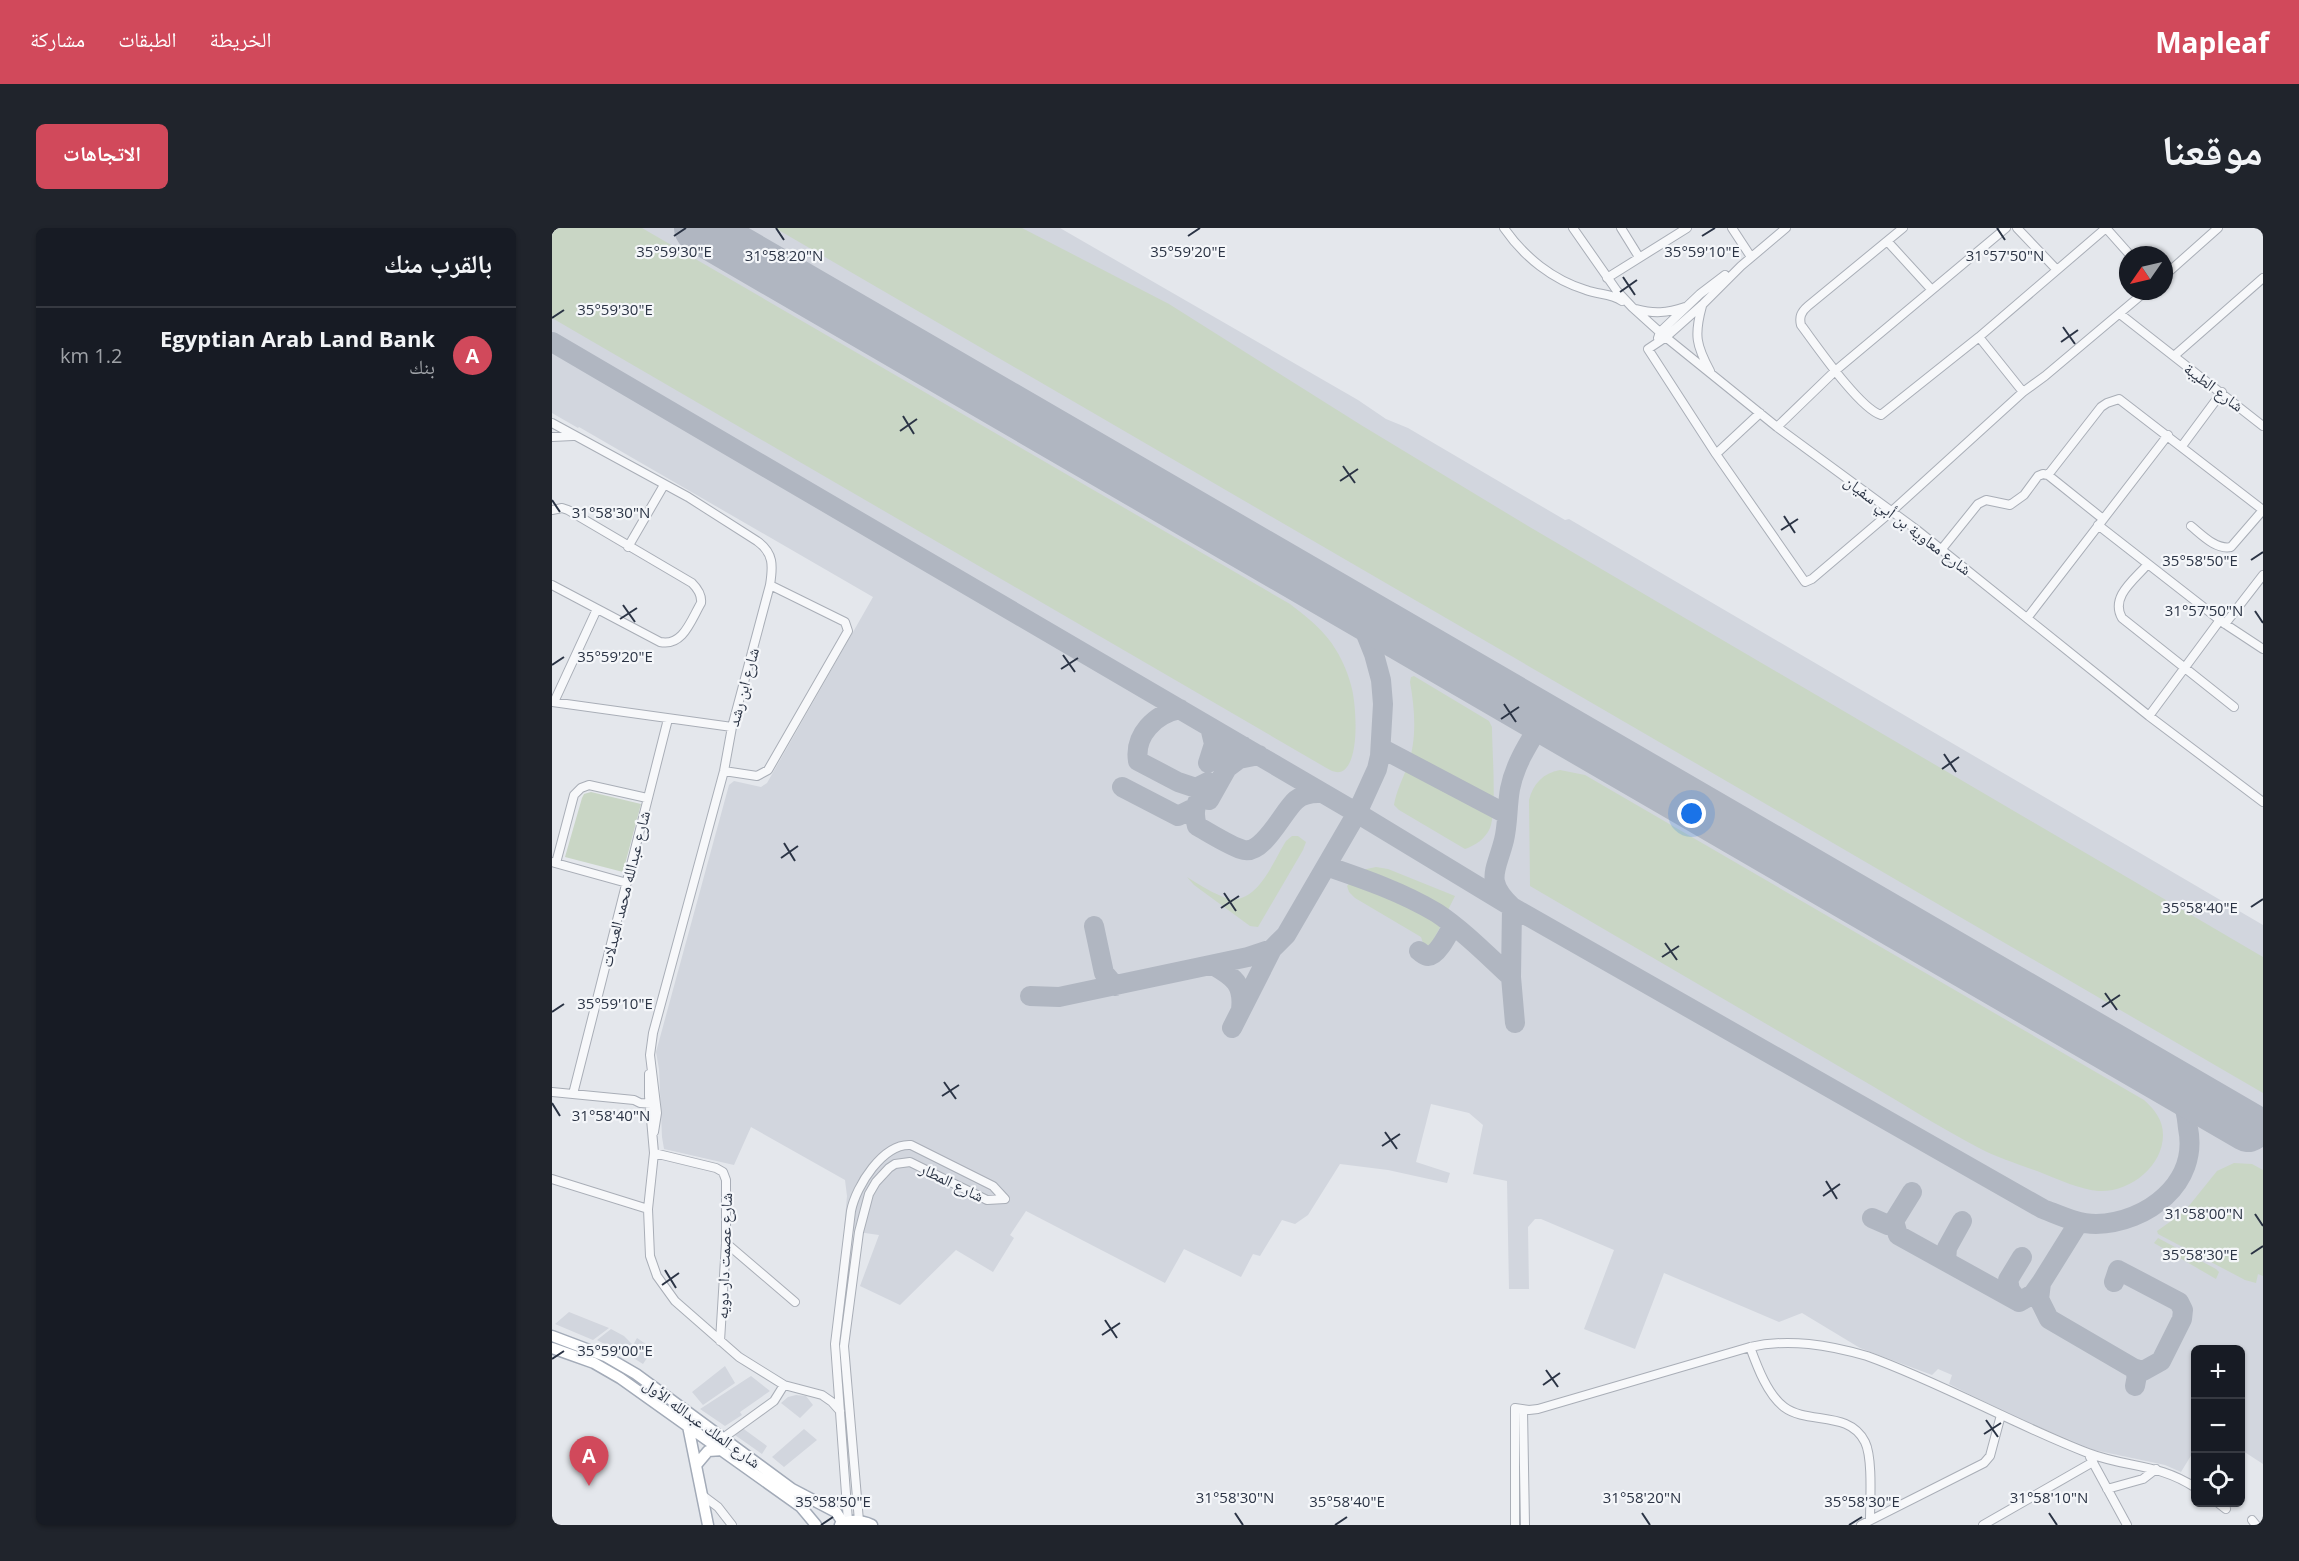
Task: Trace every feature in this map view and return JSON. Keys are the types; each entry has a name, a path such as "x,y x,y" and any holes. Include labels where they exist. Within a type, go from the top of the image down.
{"main road":[{"name":"شارع الملك عبدالله الأول","path":"552,1336 590,1349 621,1365 792,1489 836,1512 847,1522"},
{"name":"شارع الملك عبدالله الأول","path":"552,1348 602,1367 724,1450 801,1507 816,1525"},
{"path":"688,1426 708,1525"},
{"path":"697,1464 708,1451 724,1450"},
{"path":"847,1522 872,1525"}],"street":[{"path":"1504,228 1536,263 1582,289 1615,296 1632,307 1655,314 1685,308"},
{"name":"شارع معاوية بن أبي سفيان","path":"1573,228 1607,278 1632,307 1663,335 1777,427 1892,511 2028,617 2149,716 2263,802"},
{"path":"1621,228 1639,257"},
{"path":"1607,278 1687,228"},
{"path":"1732,228 1751,257"},
{"path":"1663,335 1702,305 1741,266 1786,228"},
{"path":"1903,228 1801,313 1801,325 1835,371 1869,407 1881,414 1979,337 2106,228 2122,246"},
{"path":"1777,427 1835,371 2006,228"},
{"path":"2017,228 2057,270"},
{"path":"2173,268 2218,228"},
{"path":"1888,242 1932,290"},
{"path":"1741,266 1715,283 1685,308 1648,349 1716,454 1805,582 1812,579 1892,511 2023,392 2136,300"},
{"name":"شارع الطيبة","path":"2263,278 2174,356 2263,426"},
{"path":"1702,305 1696,341 1712,374"},
{"path":"2120,314 2174,356"},
{"path":"1979,337 2023,392"},
{"path":"2182,446 2222,392"},
{"path":"2048,475 2101,407 2120,399 2263,510 2231,548 2224,549 2217,546 2191,526"},
{"path":"1716,454 1760,413"},
{"name":"شارع ابن رشد","path":"552,423 688,497 766,548 773,564 770,585 732,727 724,771 656,1023 650,1055 654,1153 648,1209"},
{"path":"2028,617 2168,435"},
{"path":"552,437 574,436"},
{"path":"1941,549 1978,504 1986,500 2010,505 2025,495 2038,476 2048,475 2147,565 2222,622 2263,649"},
{"path":"628,547 664,485"},
{"path":"552,510 562,508 568,510 692,583 701,595 701,603 680,638 666,643 660,642 552,585"},
{"path":"2147,565 2119,598 2119,611 2122,618 2234,707"},
{"path":"2149,716 2184,667 2263,575"},
{"path":"724,771 757,776 765,773 848,631 845,622 770,585"},
{"path":"597,609 553,702 732,727"},
{"name":"شارع عبدالله محمد العبدلات","path":"573,1094 668,719"},
{"path":"627,883 554,862 574,795 581,788 595,786 647,798"},
{"path":"552,1092 652,1100"},
{"name":"شارع المطار","path":"905,1145 993,1186 1005,1200 987,1200 910,1162 895,1164 876,1182 866,1200 858,1240 844,1346 847,1522 835,1344 853,1201 866,1176 893,1148 905,1145"},
{"name":"شارع عصمت دار دويه","path":"654,1153 716,1168 723,1172 726,1185 726,1243 720,1341"},
{"path":"866,1176 876,1182"},
{"path":"552,1179 648,1209 650,1256 657,1276 675,1301 753,1367 784,1385 822,1395 832,1402 841,1414"},
{"path":"853,1201 860,1199 859,1209 862,1216"},
{"path":"848,1239 858,1240"},
{"path":"726,1243 795,1302"},
{"path":"1519,1409 1538,1409 1750,1347 1798,1342 1852,1351 1888,1364 2088,1453 2156,1469 2179,1477 2191,1485"},
{"path":"1750,1347 1761,1372 1782,1406 1793,1412 1844,1423 1863,1438 1868,1455 1870,1520"},
{"path":"723,1437 774,1401 784,1385"},
{"path":"1515,1525 1519,1409"},
{"path":"1519,1409 1525,1525"},
{"path":"1861,1525 1984,1463 1990,1456 2001,1415"},
{"path":"2088,1453 2127,1525"},
{"path":"1983,1525 2093,1462"},
{"path":"2107,1489 2143,1479 2156,1469"},
{"path":"702,1495 718,1507 732,1525"}],"shaded area":[{"path":"552,228 1060,228 1358,400 1386,419 1408,428 1565,520 1569,519 2263,925 2263,1464 2245,1452 2245,1345 2191,1345 2191,1456 2181,1472 2165,1465 2094,1450 2013,1416 1949,1384 1952,1375 1938,1369 1932,1375 1860,1348 1802,1313 1779,1322 1664,1273 1635,1349 1584,1329 1614,1250 1541,1219 1535,1219 1528,1227 1529,1289 1509,1289 1507,1181 1473,1174 1483,1125 1469,1113 1431,1104 1416,1162 1450,1173 1447,1183 1388,1170 1340,1164 1308,1215 1295,1224 1282,1220 1260,1256 1253,1254 1241,1277 1184,1249 1165,1283 1026,1211 1010,1235 1014,1238 993,1272 956,1250 900,1305 860,1286 879,1235 844,1230 847,1196 845,1180 751,1127 734,1165 664,1149 656,1052 729,785 734,781 761,787 767,783 873,597 552,413"},
{"path":"569,1312 609,1328 593,1340 555,1324"},
{"path":"611,1329 624,1336 633,1345 625,1355 597,1340"},
{"path":"637,1338 653,1349 643,1364 627,1354"},
{"path":"725,1366 735,1383 703,1405 692,1392"},
{"path":"751,1376 770,1391 740,1412 742,1415 725,1426 700,1409"},
{"path":"806,1396 813,1405 800,1418 781,1403 788,1397"},
{"path":"741,1427 767,1446 762,1454 732,1433"},
{"path":"804,1429 817,1440 784,1467 772,1457"}],"green space":[{"path":"552,228 642,228 1290,604 1309,619 1332,643 1351,684 1355,734 1354,747 1347,767 1340,772 1327,768 552,318"},
{"path":"775,228 1022,228 1169,304 1361,425 1528,526 2263,957 2263,1093"},
{"path":"1414,676 1489,721 1492,727 1494,794 1492,820 1483,838 1465,849 1394,805 1413,745 1414,714 1410,682 1411,677"},
{"path":"1560,770 1585,775 2144,1100 2155,1112 2162,1125 2162,1146 2151,1167 2133,1182 2122,1187 2098,1191 2070,1184 1994,1155 1948,1131 1530,886 1529,800 1540,780"},
{"path":"591,792 641,804 623,872 565,857 582,798 584,794"},
{"path":"1292,836 1298,836 1306,842 1258,927 1250,926 1194,885 1187,877 1221,896 1233,899 1244,897 1261,883 1286,841"},
{"path":"1376,867 1388,869 1455,896 1448,910 1386,879 1362,870"},
{"path":"1361,876 1406,892 1445,918 1430,946 1423,943 1421,937 1355,898 1349,892 1347,886 1355,877"},
{"path":"2234,1163 2252,1164 2263,1170 2263,1276 2258,1274 2256,1283 2245,1280 2158,1234 2157,1231 2184,1212 2217,1171"},
{"path":"2158,1238 2216,1269 2219,1272 2216,1279 2154,1243"}],"taxiway":[{"path":"552,342 1357,813 1512,907 2043,1209 2089,1224 2115,1222 2150,1208 2165,1196 2177,1182 2185,1166 2189,1148 2184,1108 2160,1076"},
{"path":"1030,996 1059,997 1248,957 1272,949 1286,935 1357,813 1377,769 1380,756 1383,704 1381,680 1374,654 1356,609"},
{"path":"1180,709 1162,716 1148,727 1139,743 1138,761 1178,782 1196,788 1208,782 1195,808 1197,826 1234,846 1244,850 1251,849 1266,839 1296,800 1307,794 1318,793"},
{"path":"1515,1023 1511,977 1512,907 1498,890 1494,875 1505,834 1512,779 1524,752 1544,718"},
{"path":"1210,727 1214,744 1208,763 1221,751 1243,746"},
{"path":"1381,748 1506,814"},
{"path":"1209,800 1227,768 1239,759 1259,755"},
{"path":"1122,787 1178,816 1194,808"},
{"path":"1326,866 1397,892 1424,905 1466,935 1511,977"},
{"path":"1419,951 1428,956 1435,953 1453,925"},
{"path":"1094,926 1104,973 1115,986"},
{"path":"1232,1028 1272,949"},
{"path":"1213,965 1227,973 1236,982 1241,994 1241,1010"},
{"path":"1912,1192 1894,1221 1898,1235 2019,1302 2033,1294 2041,1283"},
{"path":"1872,1218 1888,1225 1894,1221"},
{"path":"1946,1261 1947,1248 1962,1221"},
{"path":"2079,1222 2041,1283 2039,1299 2049,1319 2133,1368 2137,1375 2135,1386"},
{"path":"2019,1302 2010,1290 2008,1280 2022,1257"},
{"path":"2114,1282 2118,1270 2179,1302 2183,1310 2182,1319 2161,1361 2143,1371 2133,1368"}],"runway":[{"path":"699,228 2248,1127"}],"place":[{"name":"Egyptian Arab Land Bank","path":"589,1486"}]}
